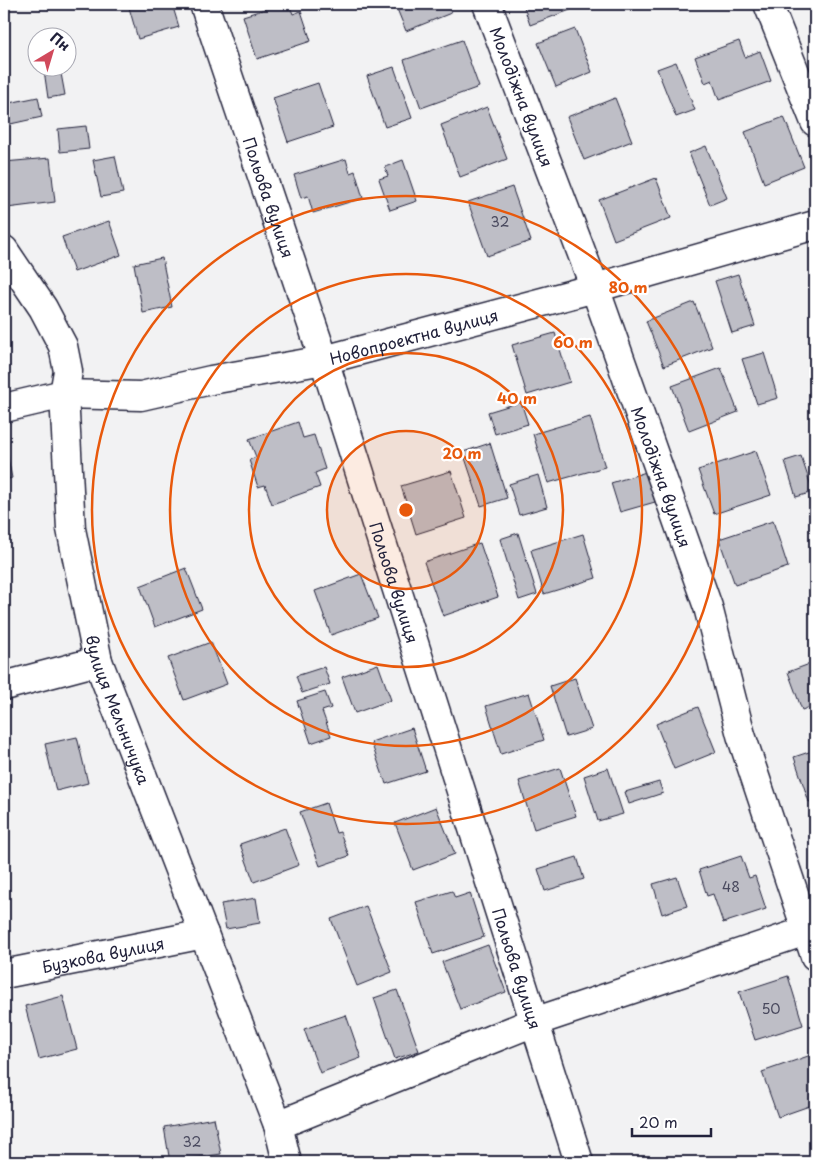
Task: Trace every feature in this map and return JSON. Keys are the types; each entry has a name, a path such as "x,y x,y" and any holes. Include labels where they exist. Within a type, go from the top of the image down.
{"street":[{"name":"Польова вулиця","path":"204,4 324,360 579,1162"},
{"name":"Молодіжна вулиця","path":"487,4 595,288 708,607 741,735 813,938"},
{"path":"768,4 815,122"},
{"name":"Новопроектна вулиця","path":"4,408 64,394 141,396 211,380 324,360 595,288 815,225"},
{"name":"вулиця Мельничука","path":"4,250 43,308 63,346 68,371 64,394 71,530 98,661 278,1125 287,1162"},
{"path":"4,686 98,661"},
{"name":"Бузкова вулиця","path":"4,974 204,934"},
{"path":"278,1125 534,1022 813,938"}],"building":[{"path":"128,4 172,4 179,27 138,39"},
{"path":"281,4 289,4 293,14 301,11 311,41 257,59 243,16"},
{"path":"395,4 447,4 451,13 406,31"},
{"path":"523,4 580,4 581,6 530,25"},
{"path":"575,29 592,72 556,87 538,43"},
{"path":"462,40 479,87 421,108 404,60"},
{"path":"739,41 745,57 760,51 771,81 719,100 712,80 705,83 695,57"},
{"path":"676,62 695,110 676,117 657,69"},
{"path":"394,67 412,118 385,127 367,76"},
{"path":"45,78 62,78 65,95 48,98"},
{"path":"318,83 333,127 288,142 273,98"},
{"path":"38,97 42,117 6,125 4,104"},
{"path":"615,98 632,141 584,160 567,117"},
{"path":"487,107 507,159 460,177 441,125"},
{"path":"784,117 804,167 764,183 745,132"},
{"path":"86,126 89,149 60,152 58,129"},
{"path":"706,146 727,198 710,205 689,153"},
{"path":"115,156 123,193 101,197 93,160"},
{"path":"50,158 55,202 7,208 4,162"},
{"path":"346,159 350,173 355,171 363,198 313,213 308,196 301,198 294,175"},
{"path":"403,160 417,201 390,210 379,179 388,176 385,167"},
{"path":"656,178 671,218 614,240 599,200"},
{"path":"512,187 531,241 487,256 468,202"},
{"path":"109,221 121,255 74,272 62,237"},
{"path":"162,258 172,307 143,313 134,264"},
{"path":"738,274 755,326 732,333 715,281"},
{"path":"694,302 712,347 664,366 646,321"},
{"path":"555,333 570,382 527,395 512,345"},
{"path":"764,353 778,398 757,404 742,359"},
{"path":"721,368 738,412 689,431 672,386"},
{"path":"521,402 528,424 495,434 488,412"},
{"path":"590,417 605,467 548,483 533,434"},
{"path":"298,422 303,438 314,435 325,469 315,473 320,487 272,504 265,485 258,487 249,460 256,457 249,439"},
{"path":"4,438 12,478 4,480"},
{"path":"490,443 507,498 481,506 463,452"},
{"path":"756,451 771,495 714,514 698,470"},
{"path":"801,456 813,492 796,497 785,461"},
{"path":"451,471 466,518 416,534 401,486"},
{"path":"646,472 655,502 620,512 611,483"},
{"path":"538,475 547,507 519,515 509,484"},
{"path":"773,521 788,567 735,585 719,539"},
{"path":"518,533 537,594 519,600 500,539"},
{"path":"583,534 596,578 544,594 531,550"},
{"path":"480,543 498,597 443,616 424,562"},
{"path":"186,568 202,609 155,627 140,586"},
{"path":"361,574 378,618 331,635 315,591"},
{"path":"211,642 227,684 184,700 168,658"},
{"path":"815,662 815,705 802,710 788,672"},
{"path":"378,664 391,700 355,713 342,677"},
{"path":"324,667 330,684 302,693 296,676"},
{"path":"575,678 592,729 566,737 550,686"},
{"path":"325,692 331,708 322,711 331,736 311,743 297,701"},
{"path":"529,693 544,740 501,754 486,706"},
{"path":"698,707 716,752 674,769 656,724"},
{"path":"412,728 426,771 386,784 371,742"},
{"path":"77,737 88,783 56,791 45,744"},
{"path":"815,750 815,800 809,802 794,757"},
{"path":"560,768 576,816 534,829 519,781"},
{"path":"608,768 623,814 598,821 584,776"},
{"path":"659,782 663,793 629,804 625,792"},
{"path":"326,803 336,833 340,832 349,856 320,866 300,812"},
{"path":"436,807 455,854 413,870 395,823"},
{"path":"285,828 299,865 254,882 240,844"},
{"path":"741,856 749,878 755,876 766,909 723,923 713,894 707,896 699,870"},
{"path":"577,857 584,879 545,891 538,869"},
{"path":"677,877 687,906 662,914 653,884"},
{"path":"452,891 455,898 470,893 484,937 433,954 416,902"},
{"path":"256,898 260,923 226,929 221,904"},
{"path":"366,906 392,972 357,986 331,919"},
{"path":"488,945 506,992 460,1009 442,962"},
{"path":"788,976 803,1025 755,1040 739,992"},
{"path":"397,990 419,1051 395,1059 374,998"},
{"path":"63,996 77,1049 39,1059 25,1006"},
{"path":"346,1015 361,1058 320,1073 304,1029"},
{"path":"814,1054 815,1104 778,1117 762,1072"},
{"path":"214,1118 221,1154 170,1162 164,1127"}]}
